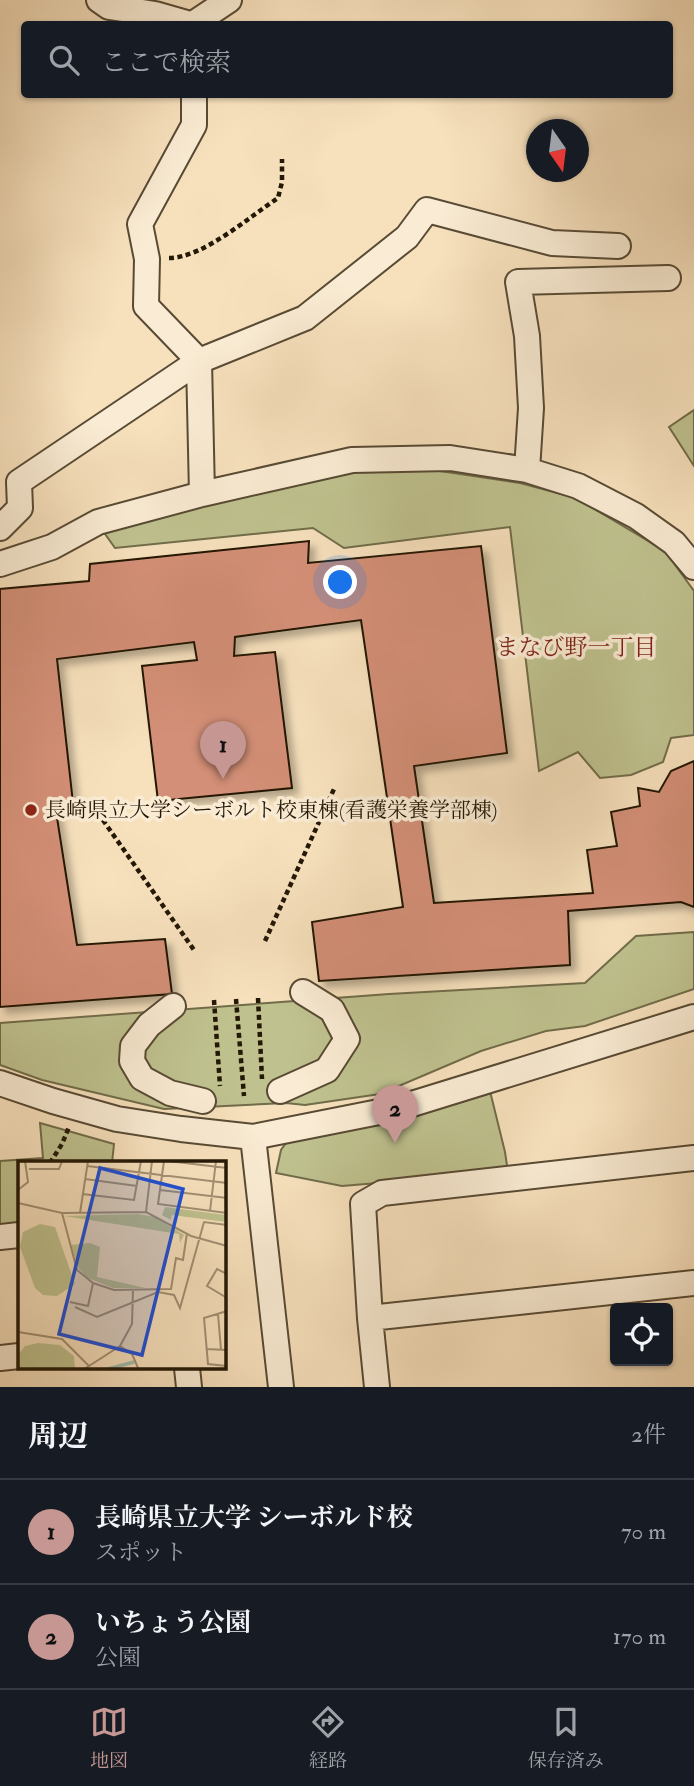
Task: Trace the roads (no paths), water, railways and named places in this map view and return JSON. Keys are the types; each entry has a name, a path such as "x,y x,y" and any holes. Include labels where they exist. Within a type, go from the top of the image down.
{"street":[{"path":"99,0 109,7 181,21"},
{"path":"197,21 229,0"},
{"path":"194,98 194,125 140,224 147,258 146,306 199,361 202,494"},
{"path":"0,527 20,508 19,482 199,361 305,318 407,237 427,209 552,243 618,246"},
{"path":"527,470 530,397 527,337 518,282 668,278"},
{"path":"0,564 52,547 99,522 202,494 352,460 450,458 527,470 578,485 636,516 674,543 694,567"},
{"path":"271,1086 327,1070 347,1040 332,1010 303,992"},
{"path":"173,1006 141,1035 133,1046 132,1060 142,1078 170,1093 212,1097"},
{"path":"0,1083 117,1119 253,1137 399,1108 694,1017"},
{"path":"253,1137 281,1387"},
{"path":"377,1387 363,1204 382,1193 694,1158"},
{"path":"0,1237 18,1235"},
{"path":"370,1318 694,1283"},
{"path":"0,1358 18,1356"}],"place":[{"name":"長崎県立大学 シーボルド校","path":"223,779"},
{"name":"長崎県立大学シーボルト校東棟(看護栄養学部棟)","path":"31,810"},
{"name":"いちょう公園","path":"395,1143"}],"district":[{"name":"まなび野一丁目","path":"576,647"}]}
